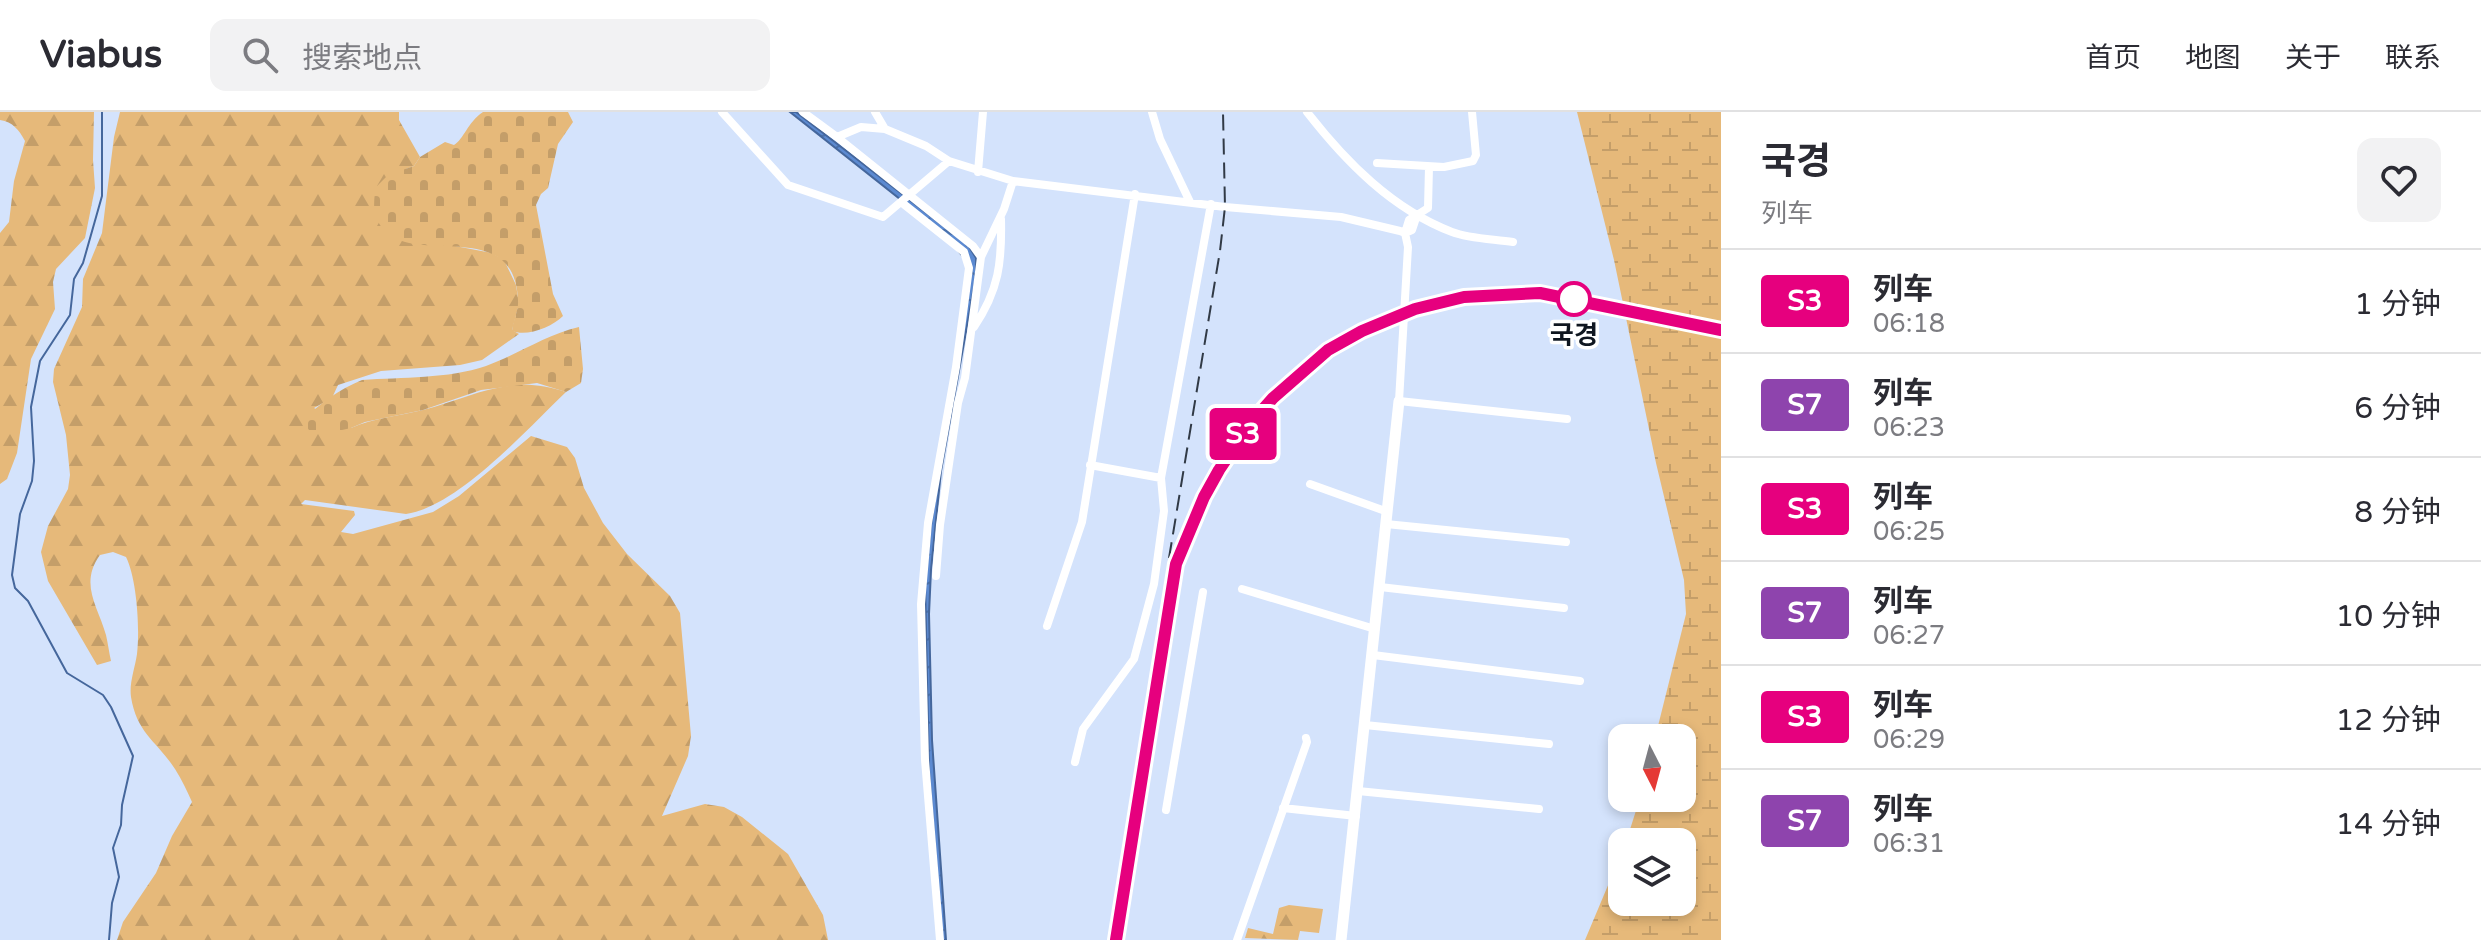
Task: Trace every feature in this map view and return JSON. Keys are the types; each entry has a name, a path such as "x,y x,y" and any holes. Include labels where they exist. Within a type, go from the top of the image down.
{"street":[{"path":"722,112 788,185 883,217 949,161"},
{"path":"803,112 837,137 964,252 969,268 956,367 930,510 921,604 925,760 940,940"},
{"path":"875,112 885,129"},
{"path":"978,172 983,112"},
{"path":"1152,112 1160,139 1190,202"},
{"path":"1307,112 1358,171 1417,215 1455,233 1513,242"},
{"path":"1377,163 1429,167 1464,165 1473,161 1476,155 1472,112"},
{"path":"837,137 861,127 885,129 926,146 949,161 1013,181 1341,217 1405,233"},
{"path":"1341,940 1399,401 1408,247 1405,233 1409,220 1428,208 1429,167"},
{"path":"936,576 940,525 981,257 1013,181"},
{"path":"1047,626 1082,522 1135,194"},
{"path":"904,199 973,246 981,257"},
{"path":"1075,762 1083,729 1134,659 1154,584 1164,511 1161,478 1211,204"},
{"path":"971,331 993,293 1001,253 1001,215"},
{"path":"1399,401 1567,419"},
{"path":"1090,465 1161,478"},
{"path":"1310,484 1387,518 1566,542"},
{"path":"1380,587 1564,608"},
{"path":"1242,589 1375,629"},
{"path":"1166,810 1203,592"},
{"path":"1373,655 1580,681"},
{"path":"1365,725 1549,744"},
{"path":"1237,940 1306,738"},
{"path":"1358,791 1539,809"},
{"path":"1283,808 1356,816"}],"green space":[{"path":"0,112 94,112 95,188 85,238 56,269 53,282 55,309 31,359 17,453 7,479 0,484 0,233 9,222 14,181 25,141 15,127 0,120"},
{"path":"120,112 399,112 399,120 420,157 414,166 406,169 455,246 492,253 504,260 516,285 519,304 512,330 519,334 482,360 460,365 381,371 338,385 332,398 314,408 351,428 510,386 546,387 566,392 491,464 448,497 426,508 406,514 305,500 301,504 354,511 355,515 341,532 353,534 433,512 459,496 531,436 567,447 575,458 584,488 603,523 627,554 670,596 680,613 691,736 688,756 662,816 705,804 724,807 742,817 788,854 823,915 828,940 117,940 123,922 156,873 172,836 192,802 175,769 143,729 134,710 131,686 137,654 138,618 133,578 126,557 113,552 100,555 91,576 92,595 111,661 97,665 48,581 41,552 48,526 68,489 70,475 66,435 53,382 54,369 82,307 83,279 102,233"},
{"path":"483,112 568,112 573,122 558,144 548,188 536,205 553,294 563,316 532,332 512,331 518,300 511,272 496,256 475,249 404,242 386,232 375,213 375,188 388,175 414,166 420,157 445,142 454,145"},
{"path":"1577,112 1721,112 1721,940 1585,940 1608,885 1608,916 1696,916 1696,828 1630,828 1636,812 1696,812 1696,724 1658,724 1686,614 1684,580 1614,260"},
{"path":"579,327 583,369 581,383 566,392 537,383 481,390 423,410 333,432 311,433 303,421 330,398 362,380 471,370"},
{"path":"1289,905 1323,909 1319,933 1300,931 1298,940 1245,938 1248,928 1273,934 1279,908"}],"water":[{"path":"790,112 796,112 968,245 976,258 976,276 941,471 929,614 932,740 946,940 942,940 929,771 925,581 931,525 971,266 944,234"}],"waterway":[{"path":"102,112 102,196 83,263 74,279 70,315 40,361 31,407 32,481 20,514 12,575 15,588 28,601 67,673 103,695 133,756 122,805 121,825 113,848 119,877 112,903 109,940"}],"railway":[{"path":"1169,558 1220,251 1225,207 1223,112"},
{"path":"1116,940 1176,564 1204,497 1219,470 1250,424 1273,398 1328,350 1362,331 1415,309 1464,297 1540,293 1721,330"}],"train":[{"name":"S3","path":"1116,940 1176,564 1204,497 1261,410 1328,350 1362,331 1415,309 1464,297 1540,293 1721,330"}],"place":[{"name":"국경","path":"1574,299"}]}
